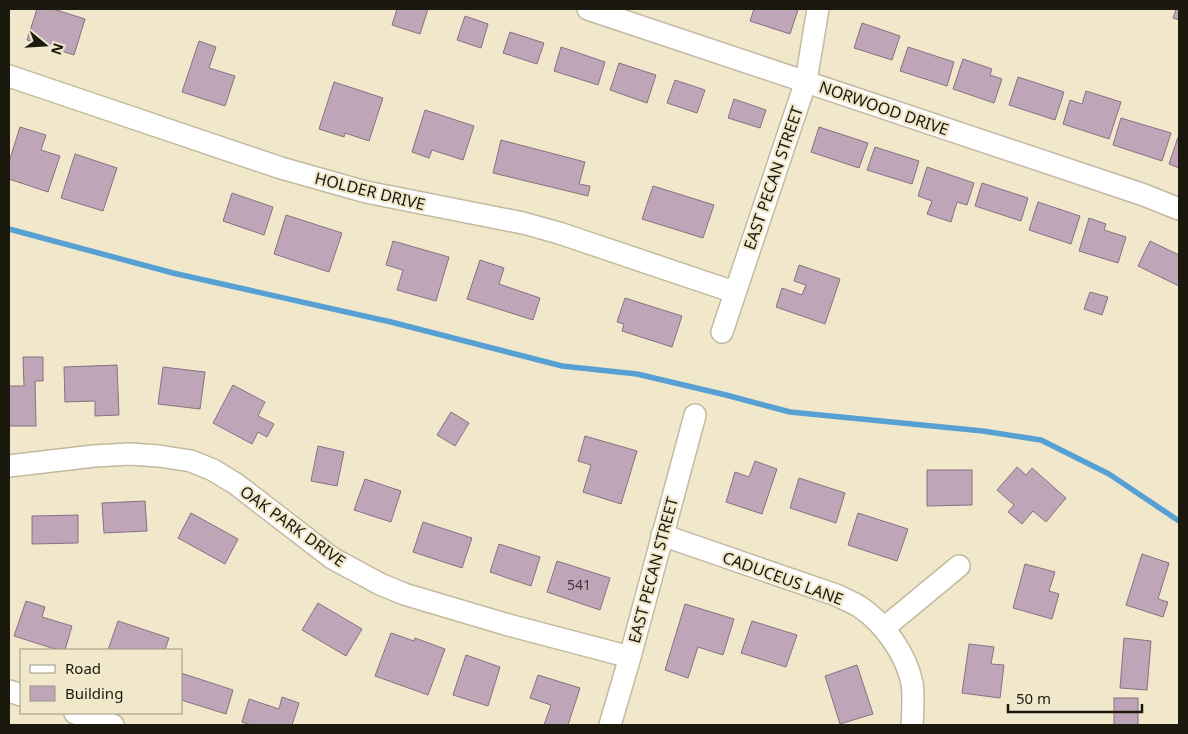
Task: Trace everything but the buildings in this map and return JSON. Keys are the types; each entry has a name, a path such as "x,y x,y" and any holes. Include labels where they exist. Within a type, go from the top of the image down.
{"street":[{"name":"NORWOOD DRIVE","path":"588,9 1144,195 1179,209"},
{"name":"EAST PECAN STREET","path":"722,332 806,81 818,9"},
{"name":"HOLDER DRIVE","path":"9,76 281,168 366,192 523,223 559,233 734,292"},
{"name":"EAST PECAN STREET","path":"610,725 695,415"},
{"name":"OAK PARK DRIVE","path":"9,466 94,456 130,454 191,461 213,470 236,484 332,558 380,584 404,594 505,624 630,657"},
{"name":"CADUCEUS LANE","path":"662,536 836,595 860,607 884,628 906,663 912,682 914,704 912,725"},
{"path":"884,628 959,566"},
{"path":"78,714 112,725"}],"waterway":[{"path":"9,229 173,273 391,322 562,366 637,374 790,412 983,431 1041,440 1109,474 1179,521"}]}
